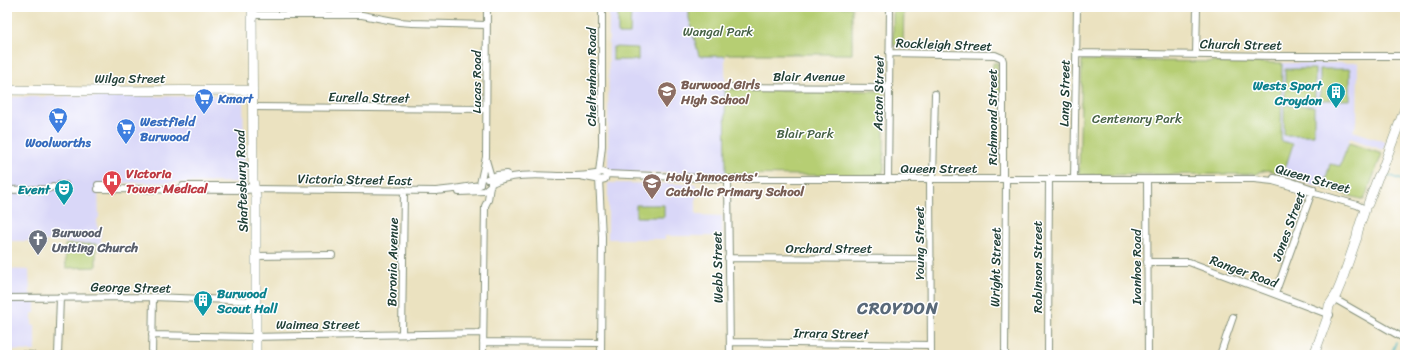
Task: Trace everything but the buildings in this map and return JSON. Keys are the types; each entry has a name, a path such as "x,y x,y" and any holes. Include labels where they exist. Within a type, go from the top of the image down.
{"street":[{"name":"Lucas Road","path":"485,206 488,200 490,181 486,157 487,7"},
{"name":"Cheltenham Road","path":"601,355 602,7"},
{"name":"Acton Street","path":"888,179 890,7"},
{"name":"Lang Street","path":"1074,179 1077,7"},
{"path":"1196,55 1197,7"},
{"path":"252,11 362,15 412,24 487,25"},
{"name":"Shaftesbury Road","path":"252,11 256,355"},
{"name":"Rockleigh Street","path":"889,53 999,56"},
{"name":"Church Street","path":"1076,53 1405,56"},
{"name":"Richmond Street","path":"999,56 1003,61 1005,179"},
{"name":"Blair Avenue","path":"729,87 889,88"},
{"name":"Wilga Street","path":"7,90 253,90"},
{"name":"Young Street","path":"931,355 930,259 935,94"},
{"name":"Eurella Street","path":"252,107 486,109"},
{"path":"1314,355 1328,316 1329,306 1335,297 1357,237 1357,233 1405,108"},
{"name":"Lucas Road","path":"483,355 485,206 480,187 486,157"},
{"name":"Queen Street","path":"522,176 623,175 728,179 1254,179 1259,176 1277,178 1357,205 1368,207"},
{"name":"Victoria Street East","path":"98,187 246,190 454,190 480,187 484,191 490,181 522,176"},
{"name":"Webb Street","path":"728,179 730,355"},
{"name":"Wright Street","path":"1005,179 1005,355"},
{"name":"Robinson Street","path":"1048,179 1048,355"},
{"name":"Ivanhoe Road","path":"1147,179 1148,355"},
{"path":"7,190 47,189 53,187"},
{"name":"Boronia Avenue","path":"402,334 404,190"},
{"name":"Jones Street","path":"1275,294 1312,190"},
{"path":"256,256 332,255"},
{"name":"Orchard Street","path":"728,258 930,259"},
{"name":"Ranger Road","path":"1147,262 1189,262 1275,294 1328,316"},
{"path":"58,355 60,297"},
{"path":"152,355 153,297"},
{"name":"George Street","path":"7,298 153,297 256,301"},
{"path":"1335,297 1405,339"},
{"path":"1220,355 1232,317"},
{"name":"Waimea Street","path":"152,334 256,336 483,333"},
{"path":"483,342 602,343"},
{"name":"Irrara Street","path":"730,342 931,344"},
{"path":"9,354 32,355"}],"shaded area":[{"name":"Burwood Girls High School","path":"609,7 689,7 689,18 699,56 725,56 726,174 608,172"},
{"path":"1282,63 1358,63 1357,122 1353,131 1386,142 1383,150 1350,138 1340,166 1330,164 1323,188 1283,175 1293,144 1281,141"},
{"name":"Westfield Burwood","path":"240,96 243,99 245,178 241,182 121,183 98,185 99,217 97,220 97,227 101,229 101,244 65,243 65,241 7,241 7,134 11,134 11,99 14,97"},
{"name":"Holy Innocents' Catholic Primary School","path":"608,183 696,184 696,215 722,216 722,236 665,236 665,239 608,239"},
{"path":"7,269 29,270 30,294 35,303 35,313 32,313 32,325 35,326 35,351 7,350"}],"green space":[{"name":"Wangal Park","path":"689,7 852,7 852,54 726,54 725,56 699,56 689,18"},
{"path":"893,7 904,7 903,45 893,45"},
{"path":"618,9 631,9 630,34 618,34"},
{"path":"613,47 638,48 638,60 613,60"},
{"name":"Centenary Park","path":"1082,60 1282,63 1281,141 1293,144 1283,175 1268,170 1258,172 1257,174 1079,175"},
{"path":"993,63 998,63 997,67 1001,93 992,93"},
{"path":"1285,69 1315,69 1315,99 1285,99"},
{"path":"1320,69 1350,69 1350,100 1320,100"},
{"name":"Blair Park","path":"725,89 879,91 884,93 884,169 882,174 878,176 726,174"},
{"path":"1284,105 1314,106 1314,135 1284,135"},
{"path":"1349,143 1382,154 1364,200 1323,188 1330,164 1340,166"},
{"path":"636,205 664,205 664,217 636,217"},
{"path":"96,244 96,267 66,268 65,245"}],"waterway":[{"path":"1387,175 1405,181"},
{"path":"1401,330 1405,320"},
{"path":"1391,355 1396,342"}],"place":[{"name":"Burwood Girls High School","path":"667,108"},
{"name":"Wests Sport Croydon","path":"1336,109"},
{"name":"Kmart","path":"204,115"},
{"name":"Woolworths","path":"58,134"},
{"name":"Westfield Burwood","path":"126,145"},
{"name":"Victoria Tower Medical","path":"112,197"},
{"name":"Holy Innocents' Catholic Primary School","path":"652,200"},
{"name":"Event","path":"64,206"},
{"name":"Burwood Uniting Church","path":"38,256"},
{"name":"Burwood Scout Hall","path":"203,317"}],"district":[{"name":"CROYDON","path":"898,308"}]}
